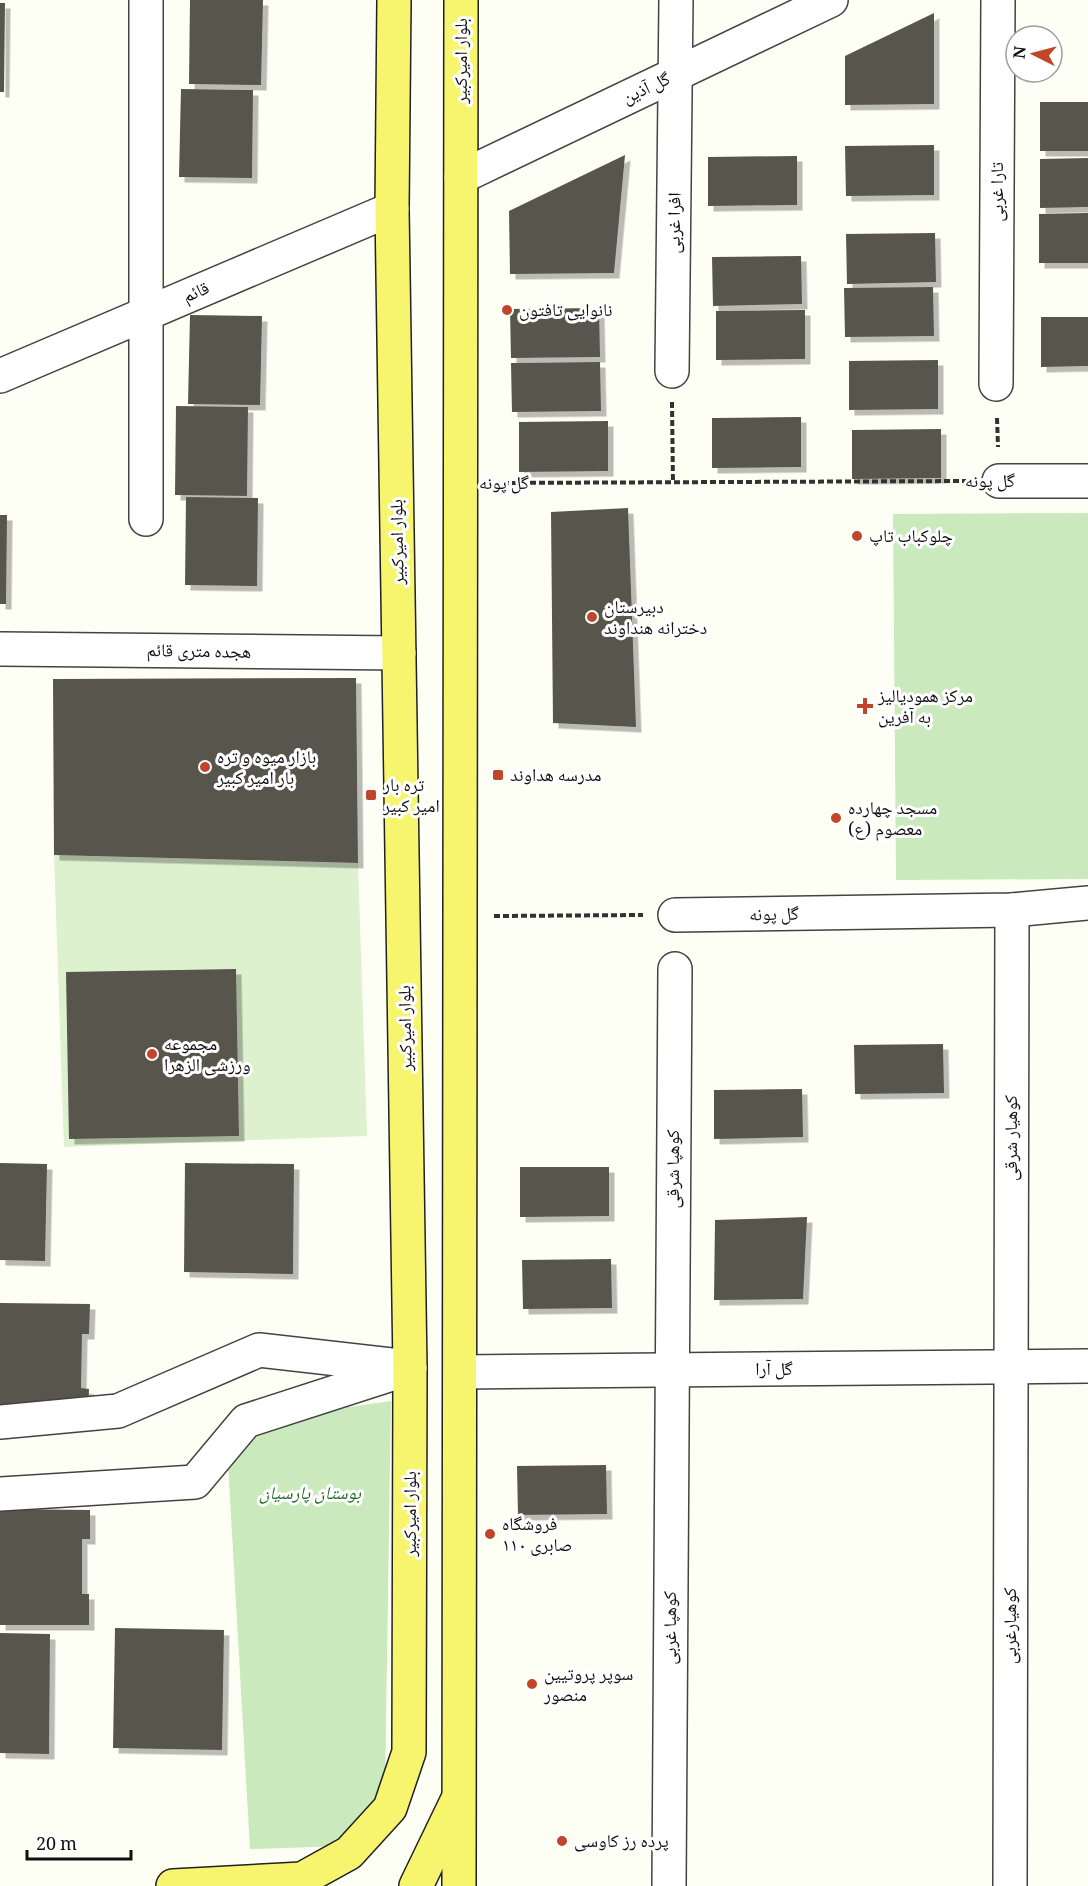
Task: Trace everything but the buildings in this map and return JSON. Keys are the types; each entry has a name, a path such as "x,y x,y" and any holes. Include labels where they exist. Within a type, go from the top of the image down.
{"main road":[{"name":"بلوار امیرکبیر","path":"172,1886 302,1879 349,1853 390,1808 409,1752 410,1368 392,208 394,0"},
{"name":"بلوار امیرکبیر","path":"459,1886 461,0"},
{"path":"416,1886 460,1794"},
{"path":"337,1886 349,1853"}],"street":[{"path":"146,0 146,519"},
{"name":"افرا غربی","path":"672,371 676,0"},
{"name":"گل آذین","path":"461,177 831,0"},
{"name":"تارا غربی","path":"996,384 998,0"},
{"name":"قائم","path":"0,376 392,208"},
{"name":"گل پونه","path":"999,481 1088,481"},
{"name":"هجده متری قائم","path":"0,649 399,653"},
{"name":"گل پونه","path":"675,915 1012,910 1088,903"},
{"name":"کوهیار شرقی","path":"1011,1367 1012,910"},
{"name":"کوهپا شرقی","path":"672,1370 675,969"},
{"path":"0,1422 118,1411 259,1350 410,1368"},
{"name":"گل آرا","path":"460,1372 1088,1366"},
{"name":"کوهیارغربی","path":"1010,1886 1011,1367"},
{"path":"0,1494 195,1482 246,1422 410,1368"},
{"name":"کوهپا غربی","path":"669,1886 672,1370"}],"path":[{"path":"672,371 673,483"},
{"path":"996,384 999,481"},
{"name":"گل پونه","path":"461,484 999,481"},
{"path":"461,916 675,915"}],"green space":[{"path":"1088,513 1088,879 896,880 893,514"},
{"path":"54,855 358,863 367,1136 64,1147"},
{"name":"بوستان پارسیان","path":"391,1401 385,1790 346,1846 250,1849 228,1463 244,1436 291,1415"}],"place":[{"name":"نانوایی تافتون","path":"507,310"},
{"name":"چلوکباب تاپ","path":"857,536"},
{"name":"دبیرستان دخترانه هنداوند","path":"592,617"},
{"name":"مرکز همودیالیز به آفرین","path":"865,706"},
{"name":"بازار میوه و تره بار امیر کبیر","path":"205,767"},
{"name":"مدرسه هداوند","path":"498,775"},
{"name":"تره بار امیر کبیر","path":"371,795"},
{"name":"مسجد چهارده معصوم (ع)","path":"836,818"},
{"name":"مجموعه ورزشی الزهرا","path":"152,1054"},
{"name":"فروشگاه صابری ۱۱۰","path":"490,1534"},
{"name":"سوپر پروتیین منصور","path":"532,1684"},
{"name":"پرده رز کاوسی","path":"562,1841"}]}
